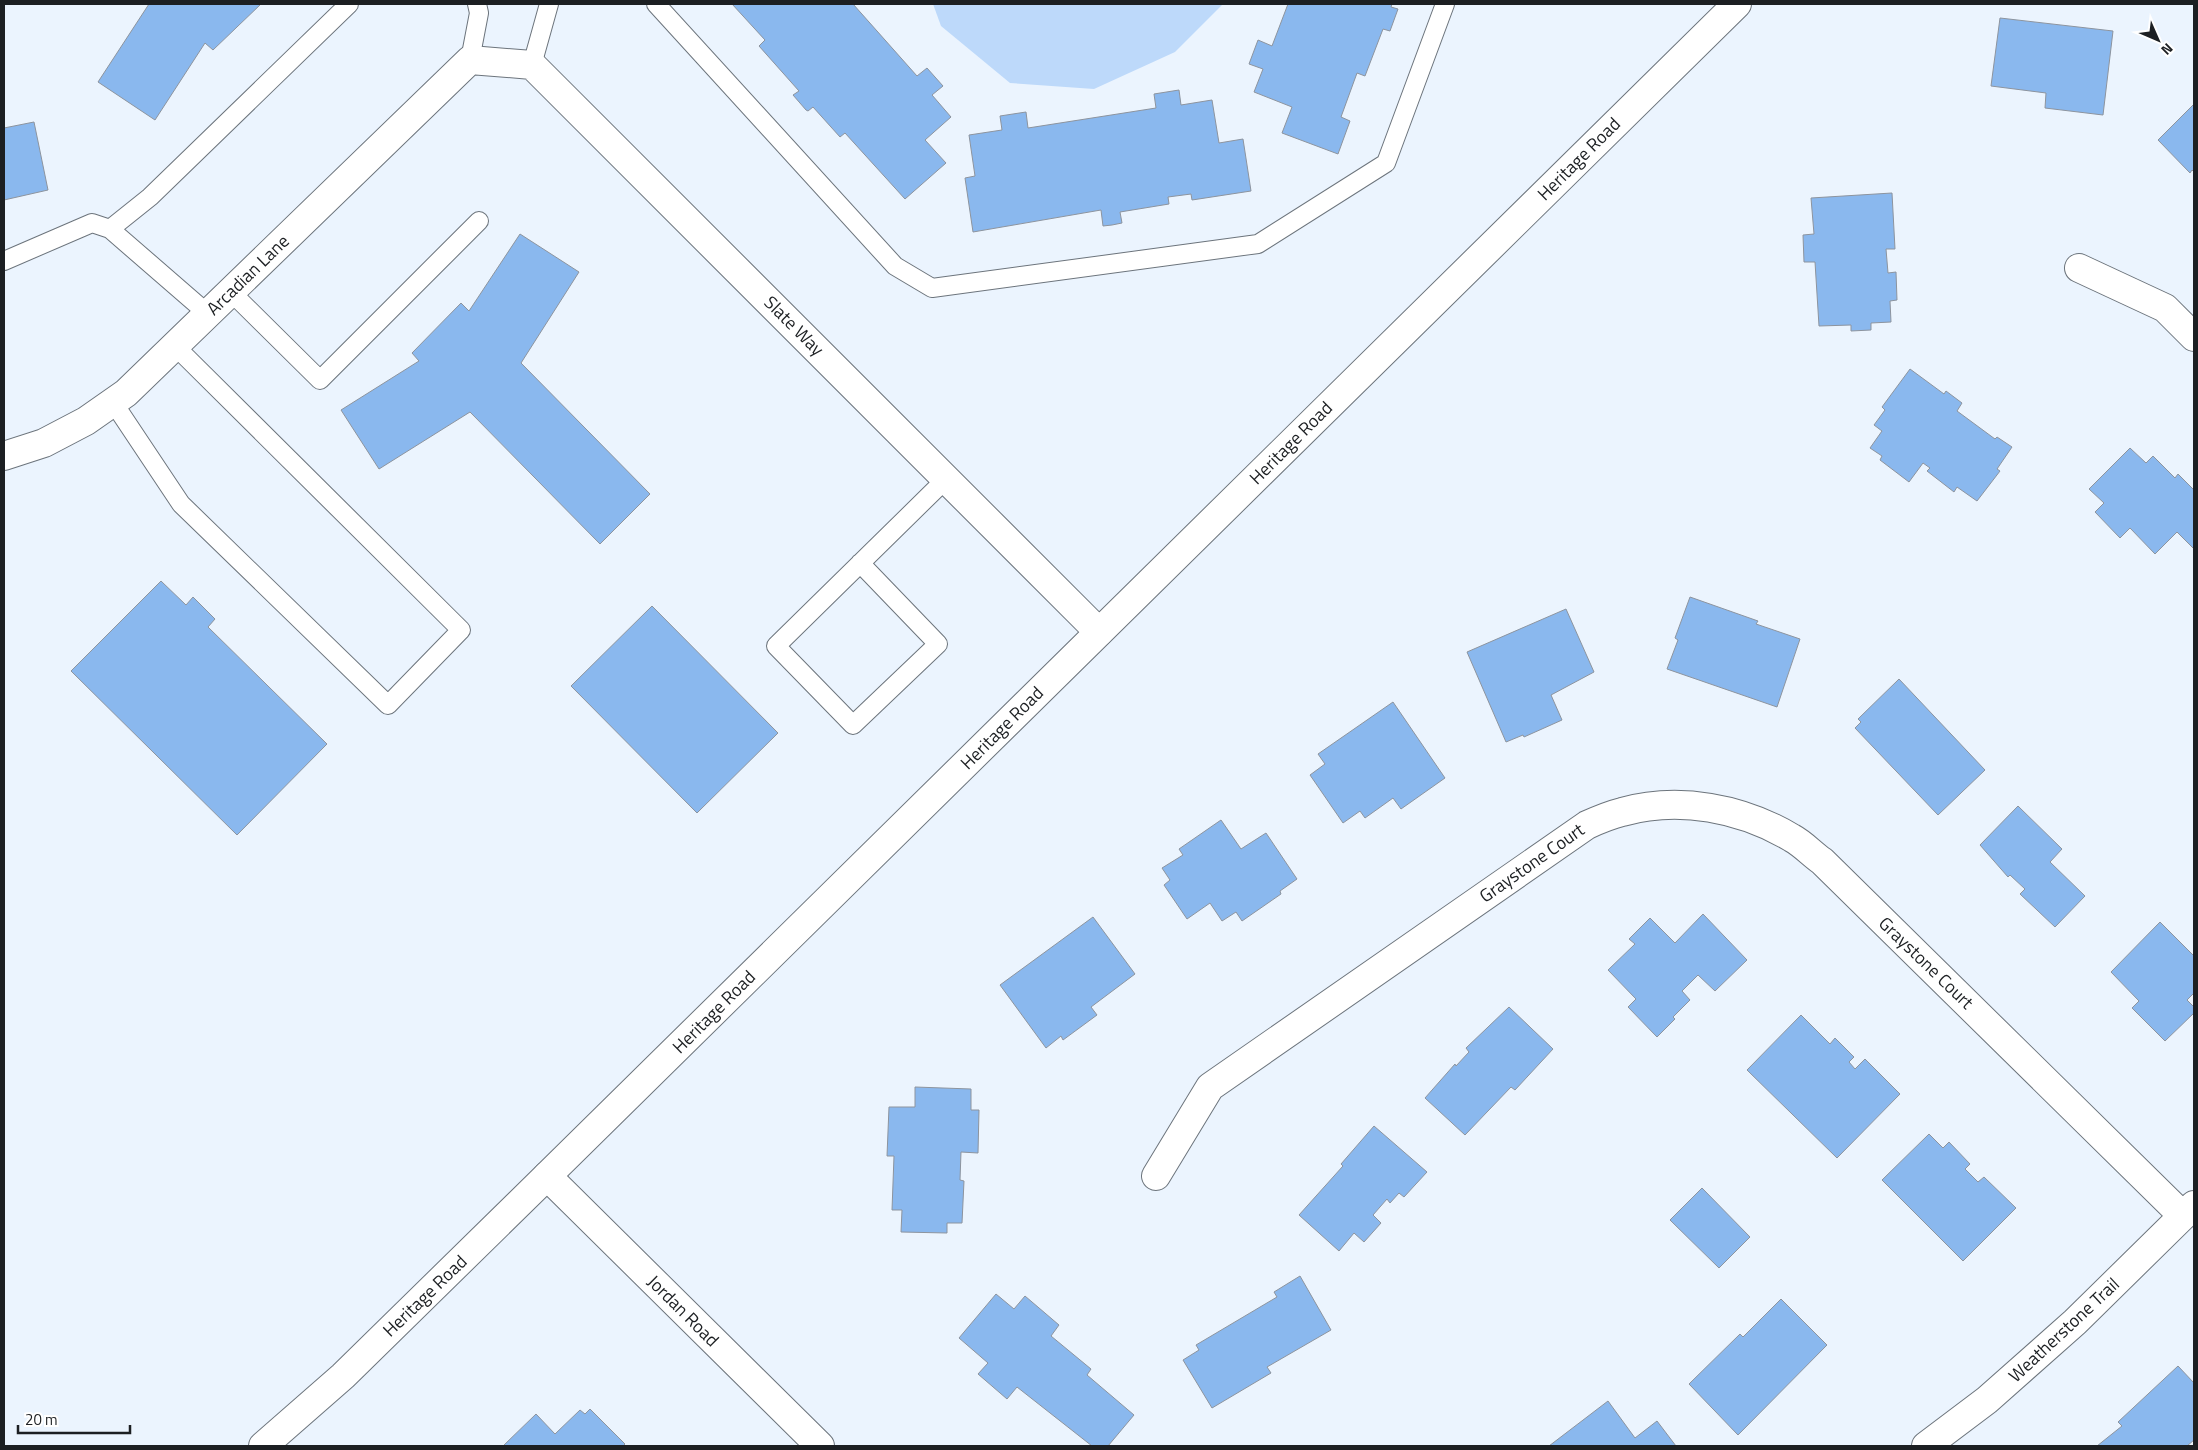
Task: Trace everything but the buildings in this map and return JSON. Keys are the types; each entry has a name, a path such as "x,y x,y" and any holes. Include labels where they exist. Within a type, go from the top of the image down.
{"street":[{"name":"Heritage Road","path":"263,1446 343,1376 1736,4"},
{"path":"470,60 532,65"},
{"name":"Arcadian Lane","path":"4,456 44,443 86,421 126,393 470,60"},
{"name":"Slate Way","path":"532,65 1099,632"},
{"path":"2079,268 2165,308 2194,337"},
{"name":"Graystone Court","path":"1156,1176 1210,1087 1586,825 1622,812 1653,806 1690,805 1728,811 1759,822 1793,838 1822,862 2189,1210"},
{"name":"Jordan Road","path":"547,1176 820,1446"},
{"name":"Weatherstone Trail","path":"1926,1446 1987,1400 2076,1322 2189,1210"}],"lane":[{"path":"110,229 150,197 349,4"},
{"path":"470,60 479,12 477,4"},
{"path":"532,65 549,4"},
{"path":"656,4 895,266 932,288 1258,244 1386,163 1445,4"},
{"path":"231,292 320,380 479,221"},
{"path":"4,261 92,223 110,229 208,314"},
{"path":"113,402 181,504 388,705 461,630 175,346"},
{"path":"860,563 938,644 853,725 776,646 860,563 946,479"}],"water":[{"path":"933,4 1223,4 1175,52 1094,89 1010,83 941,26"}]}
